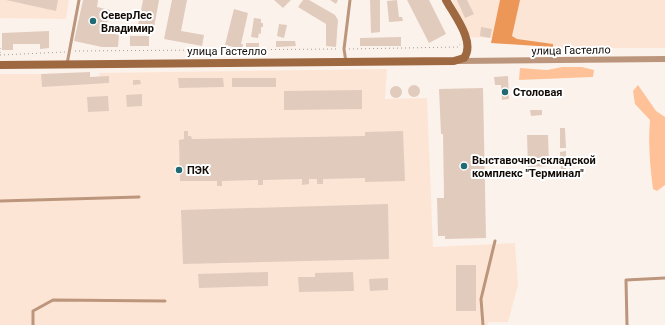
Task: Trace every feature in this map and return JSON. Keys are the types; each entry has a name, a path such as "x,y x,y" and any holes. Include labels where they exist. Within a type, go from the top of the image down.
{"main road":[{"path":"446,0 463,32 468,45"},
{"name":"улица Гастелло","path":"0,65 454,61 464,58 468,45"}],"street":[{"path":"468,45 472,57 477,62"},
{"name":"улица Гастелло","path":"454,61 477,62 665,59"}],"lane":[{"path":"67,64 79,0"},
{"path":"346,62 344,49 350,0"},
{"path":"0,201 139,197"},
{"path":"483,325 481,299 495,241"},
{"path":"627,325 626,280 665,278"},
{"path":"33,325 33,311 53,300 165,301"}],"path":[{"path":"0,48 0,55 69,52 458,47 460,44 459,39"}],"shaded area":[{"path":"0,0 69,0 66,19 0,18"},
{"path":"452,0 665,0 665,48 565,48 491,43 492,38 470,37"},
{"path":"500,0 520,0 512,36 517,39 553,44 553,47 491,43"},
{"path":"562,67 582,67 594,70 593,77 519,80 520,68 547,70"},
{"path":"387,69 385,99 427,98 433,247 515,243 518,285 508,322 488,322 488,325 0,325 0,74 41,74 42,86 109,83 108,76 100,77 99,73"},
{"path":"638,85 656,111 665,117 665,185 657,191 653,189 651,171 649,146 650,120 635,104 633,91"}],"building":[{"path":"6,0 58,0 56,11"},
{"name":"СеверЛес Владимир","path":"83,0 98,0 97,7 110,10 105,32 119,35 118,47 102,47 74,41"},
{"path":"143,0 159,0 154,28 138,25"},
{"path":"172,0 187,0 181,31 204,35 202,46 164,39"},
{"path":"274,0 291,0 283,8"},
{"path":"303,0 309,0 335,15 338,20 336,47 326,46 326,24 298,7"},
{"path":"330,0 338,0 336,4"},
{"path":"370,0 380,0 380,32 371,33"},
{"path":"397,0 399,17 402,17 403,21 389,22 387,1"},
{"path":"407,0 429,0 446,34 429,43"},
{"path":"457,0 467,0 474,14 465,18"},
{"path":"234,9 248,13 241,44 243,44 242,49 225,45"},
{"path":"254,18 261,19 261,23 263,23 263,27 261,27 261,34 259,33 258,38 251,37"},
{"path":"279,24 287,25 284,38 277,36"},
{"path":"481,27 492,29 490,38 480,36"},
{"path":"49,31 49,48 40,49 40,44 13,44 13,50 2,50 2,33"},
{"path":"130,36 149,36 149,46 130,46"},
{"path":"401,37 401,46 360,46 360,38"},
{"path":"276,41 295,41 296,46 276,47"},
{"path":"246,43 259,43 259,47 246,47"},
{"path":"90,72 90,77 109,76 109,83 42,87 41,74"},
{"name":"Столовая","path":"508,76 509,99 502,100 501,85 495,85 494,77"},
{"path":"178,78 223,78 224,87 179,88"},
{"path":"232,78 276,78 276,87 232,87"},
{"path":"133,80 140,80 141,84 133,85"},
{"path":"416,85 419,86 419,96 412,97 409,96 408,89 409,86"},
{"path":"398,86 401,87 401,97 394,98 391,97 390,90 391,87"},
{"name":"Выставочно-складской комплекс \"Терминал\"","path":"483,88 486,238 445,239 445,236 438,236 437,198 444,198 443,134 441,134 439,89"},
{"path":"362,90 362,109 284,110 284,91"},
{"path":"142,94 142,106 127,107 126,95"},
{"path":"108,96 109,111 88,112 87,97"},
{"path":"530,110 542,110 542,115 531,116"},
{"path":"560,128 565,128 566,148 560,148"},
{"path":"184,131 188,131 188,136 191,136 192,139 365,136 365,132 403,131 405,181 365,182 365,178 323,179 323,184 317,184 317,179 309,179 309,184 302,185 302,179 263,180 263,185 258,185 258,180 222,181 222,186 217,186 217,181 180,181 179,140 184,139"},
{"path":"527,135 548,135 549,166 528,167"},
{"path":"566,151 566,171 561,171 560,152"},
{"path":"388,204 389,259 183,264 181,210"},
{"path":"456,265 476,265 476,311 456,311"},
{"path":"268,272 268,286 199,288 198,274"},
{"path":"353,272 354,291 299,292 298,277 315,277 315,273"},
{"path":"388,278 388,290 370,291 369,279"}],"place":[{"name":"СеверЛес Владимир","path":"93,21"},
{"name":"Столовая","path":"505,92"},
{"name":"Выставочно-складской комплекс \"Терминал\"","path":"464,166"},
{"name":"ПЭК","path":"179,170"}]}
